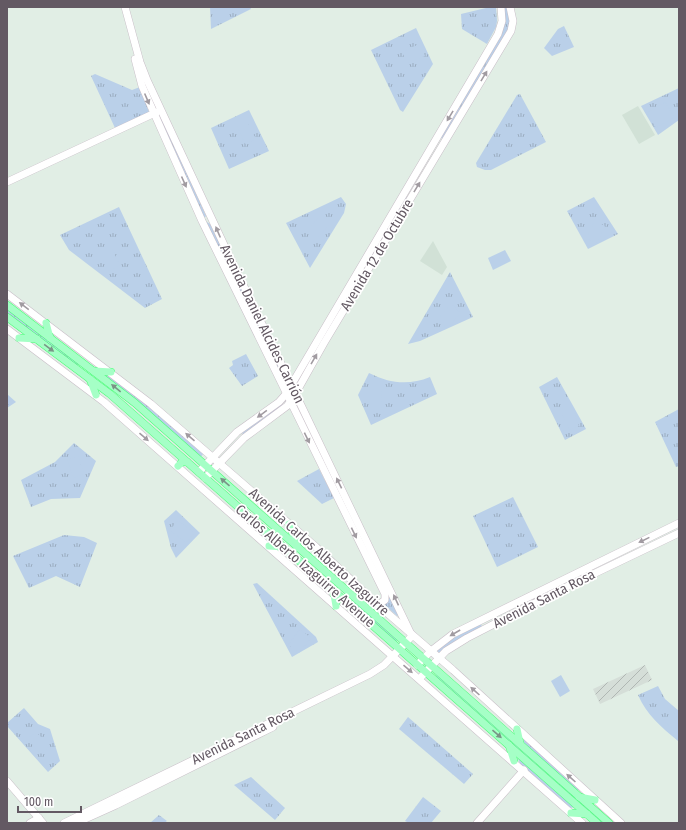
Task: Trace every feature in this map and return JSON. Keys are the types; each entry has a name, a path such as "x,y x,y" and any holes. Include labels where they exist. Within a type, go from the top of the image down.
{"main road":[{"name":"Carlos Alberto Izaguirre Avenue","path":"7,305 135,403 298,546 351,595"},
{"name":"Carlos Alberto Izaguirre Avenue","path":"7,317 90,378 129,411 597,823"},
{"path":"46,323 50,338"},
{"path":"19,338 37,339"},
{"path":"77,369 82,367 84,363"},
{"path":"94,371 111,372"},
{"path":"90,378 96,395"},
{"path":"129,411 130,405 135,403"},
{"path":"178,466 182,462 187,462"},
{"path":"289,524 298,546"},
{"path":"269,546 284,547"},
{"path":"333,589 336,606"},
{"path":"345,601 351,595"},
{"name":"Avenida Carlos Alberto Izaguirre","path":"351,595 431,666"},
{"path":"431,666 609,823"},
{"path":"517,728 520,743"},
{"path":"509,745 514,761"},
{"path":"579,797 595,800"},
{"path":"571,813 587,814"}],"street":[{"name":"Avenida Daniel Alcides Carrión","path":"122,7 140,82 202,221 290,403 412,636"},
{"name":"Avenida Daniel Alcides Carrión","path":"125,7 140,62 225,248 296,393 386,587"},
{"name":"Avenida 12 de Octubre","path":"199,472 237,432 279,402 286,394 301,366 498,34 502,21 501,7"},
{"name":"Avenida 12 de Octubre","path":"206,478 244,438 290,403 324,343 511,31 513,22 510,7"},
{"path":"7,182 162,110"},
{"name":"Avenida Carlos Alberto Izaguirre","path":"7,294 151,404 316,547 412,636 431,651 621,823"},
{"name":"Avenida Carlos Alberto Izaguirre","path":"7,329 96,395 514,761 582,823"},
{"path":"281,365 288,369 301,366"},
{"name":"Avenida Santa Rosa","path":"417,665 431,651 462,629 679,523"},
{"name":"Avenida Santa Rosa","path":"419,679 438,658 450,648 467,638 560,590 679,533"},
{"path":"378,605 385,600 386,587"},
{"name":"Avenida Santa Rosa","path":"75,823 116,805 372,678 395,658 412,636"},
{"name":"Avenida Santa Rosa","path":"64,823 370,674 395,658"},
{"path":"477,823 524,770"},
{"path":"7,781 41,821"},
{"path":"30,823 41,821"}],"shaded area":[{"path":"638,106 655,135 639,144 622,115"},
{"path":"433,241 447,267 442,275 420,261"},
{"path":"645,665 652,680 600,704 593,689"}],"green space":[{"path":"210,7 250,7 251,9 211,29"},
{"path":"496,7 497,21 496,27 487,44 462,29 461,14"},
{"path":"504,7 508,7 510,27 442,139 441,137 501,36 504,26"},
{"path":"564,26 574,47 552,56 544,48 558,29"},
{"path":"416,28 433,64 403,112 400,110 371,50"},
{"path":"419,44 425,56 407,63 402,52"},
{"path":"95,74 132,90 140,87 149,112 115,128 91,76"},
{"path":"679,88 679,120 658,135 641,106"},
{"path":"520,94 546,142 491,170 485,170 477,167 476,163 517,95"},
{"path":"665,102 674,117 656,128 647,113"},
{"path":"249,110 269,151 229,169 211,128"},
{"path":"161,116 206,216 205,217 203,217 159,118"},
{"path":"247,121 256,139 245,144 237,126"},
{"path":"341,197 346,204 344,213 310,268 286,223"},
{"path":"406,197 407,198 359,275"},
{"path":"594,197 618,234 588,249 567,211"},
{"path":"119,207 162,299 145,308 69,250 60,235"},
{"path":"322,214 331,223 318,237 309,228"},
{"path":"595,221 605,226 597,243 586,238"},
{"path":"207,222 210,224 286,379 284,386 206,225"},
{"path":"112,248 120,266 108,271 100,254"},
{"path":"505,250 511,261 493,270 488,258"},
{"path":"450,272 473,317 420,341 408,344"},
{"path":"451,304 461,313 447,328 437,320"},
{"path":"7,308 79,363 77,366 7,313"},
{"path":"246,354 258,376 242,386 229,368 233,365 232,361"},
{"path":"369,373 384,379 399,382 414,382 430,377 437,394 371,425 358,395"},
{"path":"102,374 112,375 204,453 200,458"},
{"path":"557,377 586,429 565,440 539,387"},
{"path":"371,391 382,391 381,410 371,410"},
{"path":"7,394 16,402 7,408"},
{"path":"281,404 283,405 244,435 242,433"},
{"path":"572,408 579,426 569,430 562,413"},
{"path":"679,409 679,466 676,467 655,422"},
{"path":"74,443 96,461 80,498 51,499 31,507 21,480 55,462"},
{"path":"78,456 84,474 74,478 67,460"},
{"path":"319,469 334,498 322,504 297,481"},
{"path":"513,497 538,547 497,567 473,516"},
{"path":"176,510 200,533 176,558 171,548 164,521"},
{"path":"178,520 194,533 186,543 170,530"},
{"path":"64,535 84,537 97,543 80,587 56,576 29,588 13,556"},
{"path":"257,583 316,637 318,642 292,657 253,584"},
{"path":"388,591 401,614 397,616 385,605"},
{"path":"354,600 398,639 395,643 351,603"},
{"path":"481,624 482,627 440,654 436,650 449,638"},
{"path":"300,629 311,638 299,653 288,645"},
{"path":"438,673 607,823 602,823 436,676"},
{"path":"561,675 570,691 560,697 551,681"},
{"path":"658,686 665,699 679,711 678,741 660,726 650,715 638,695"},
{"path":"24,708 38,724 50,729 60,761 48,772 7,726 7,723"},
{"path":"672,712 679,718 678,734 664,721"},
{"path":"408,717 473,774 464,784 399,729"},
{"path":"36,732 50,746 41,754 27,739"},
{"path":"524,738 581,790 576,790 523,743"},
{"path":"517,756 575,807 570,808 520,764"},
{"path":"251,777 285,808 275,820 234,785"},
{"path":"423,797 441,811 431,823 409,823 405,821"},
{"path":"159,815 167,821 164,823 150,823"}]}
